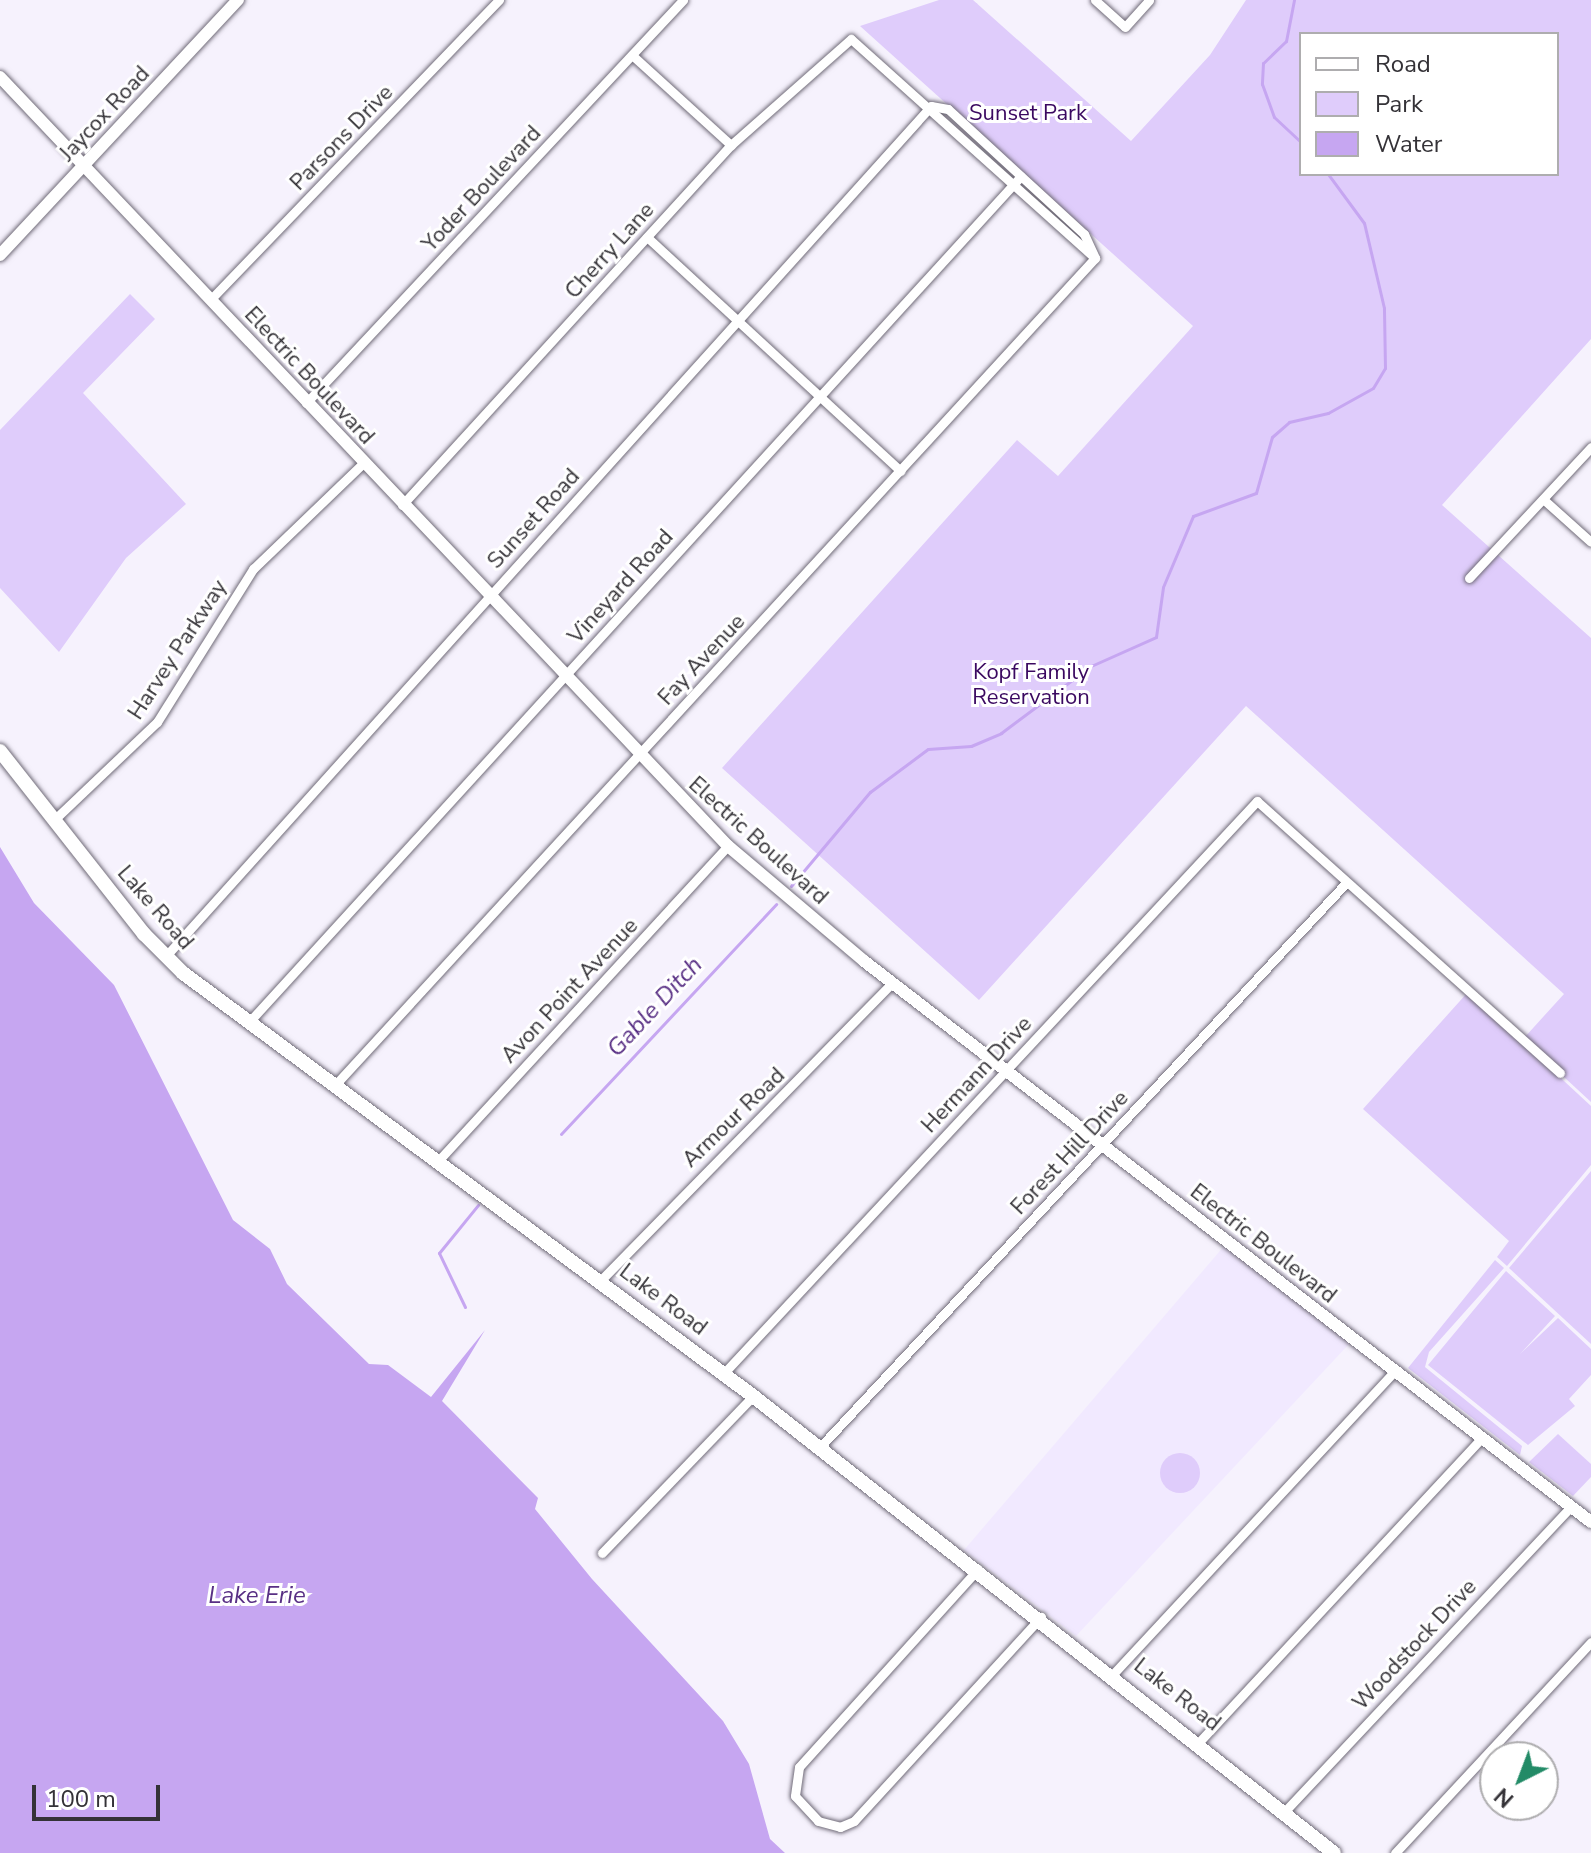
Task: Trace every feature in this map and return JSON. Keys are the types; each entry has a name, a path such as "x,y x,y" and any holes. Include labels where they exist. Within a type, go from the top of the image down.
{"main road":[{"name":"Lake Road","path":"0,751 165,957 724,1373 1114,1673 1286,1810 1334,1853"}],"street":[{"name":"Jaycox Road","path":"0,255 238,0"},
{"name":"Parsons Drive","path":"210,300 499,0"},
{"name":"Yoder Boulevard","path":"306,403 683,0"},
{"path":"1095,0 1125,27 1149,0"},
{"name":"Cherry Lane","path":"402,505 731,145 802,75 859,39 931,106"},
{"path":"632,55 731,145"},
{"name":"Electric Boulevard","path":"0,77 638,756 728,846 892,983 1591,1522"},
{"path":"931,106 948,109 1017,179"},
{"name":"Sunset Road","path":"165,957 931,106"},
{"name":"Fay Avenue","path":"335,1085 1095,258 1084,234 1017,179"},
{"name":"Vineyard Road","path":"249,1022 1017,179"},
{"path":"647,237 901,471"},
{"path":"1469,578 1591,447"},
{"name":"Harvey Parkway","path":"54,820 157,722 253,569 363,463"},
{"path":"1543,499 1591,542"},
{"name":"Hermann Drive","path":"724,1373 1257,801 1346,883"},
{"name":"Avon Point Avenue","path":"438,1161 728,846"},
{"path":"1346,883 1560,1073"},
{"name":"Forest Hill Drive","path":"820,1447 1346,883"},
{"name":"Armour Road","path":"601,1280 892,983"},
{"path":"1114,1673 1395,1371"},
{"path":"602,1553 753,1396"},
{"path":"1200,1741 1482,1438"},
{"name":"Woodstock Drive","path":"1286,1810 1571,1506"},
{"path":"978,1569 799,1767 793,1788 825,1825 854,1821 1041,1617"},
{"path":"1395,1853 1591,1642"}],"shaded area":[{"path":"1225,1245 1350,1343 1076,1636 964,1550"}],"green space":[{"name":"Kopf Family Reservation","path":"939,0 973,0 1131,141 1210,55 1246,0 1591,0 1591,339 1442,505 1591,638 1591,1102 1523,1039 1564,994 1246,706 979,1000 722,768 1017,440 1058,476 1193,326 860,26"},
{"path":"130,294 155,319 83,393 186,504 126,558 59,652 0,588 0,430"},
{"path":"1468,992 1591,1106 1591,1165 1507,1266 1497,1257 1509,1241 1363,1109"},
{"path":"1591,1171 1591,1344 1509,1268"},
{"path":"1495,1260 1504,1268 1429,1352 1425,1367 1522,1446 1520,1455 1408,1368"},
{"path":"1506,1271 1555,1316 1520,1354 1558,1318 1591,1349 1591,1375 1569,1399 1575,1406 1528,1445 1428,1365"},
{"path":"1558,1434 1591,1464 1591,1477 1573,1496 1529,1462"},
{"path":"1180,1453 1194,1459 1200,1473 1194,1487 1180,1493 1166,1487 1160,1473 1166,1459"}],"water":[{"name":"Lake Erie","path":"0,847 34,903 114,985 233,1220 270,1249 287,1284 369,1364 388,1365 431,1397 485,1330 442,1401 538,1498 535,1509 592,1579 723,1721 749,1764 770,1839 785,1853 0,1853"}],"waterway":[{"name":"Gable Ditch","path":"1294,0 1286,41 1263,63 1262,84 1274,117 1299,140"},
{"name":"Gable Ditch","path":"791,886 870,792 928,749 971,746 1001,733 1091,666 1156,637 1163,587 1193,516 1256,493 1272,437 1289,422 1328,413 1373,388 1385,368 1384,308 1364,223 1329,176"},
{"name":"Gable Ditch","path":"561,1134 776,904"},
{"name":"Gable Ditch","path":"465,1307 439,1253 478,1205"}],"park label":[{"name":"Sunset Park","path":"1028,114"}]}
